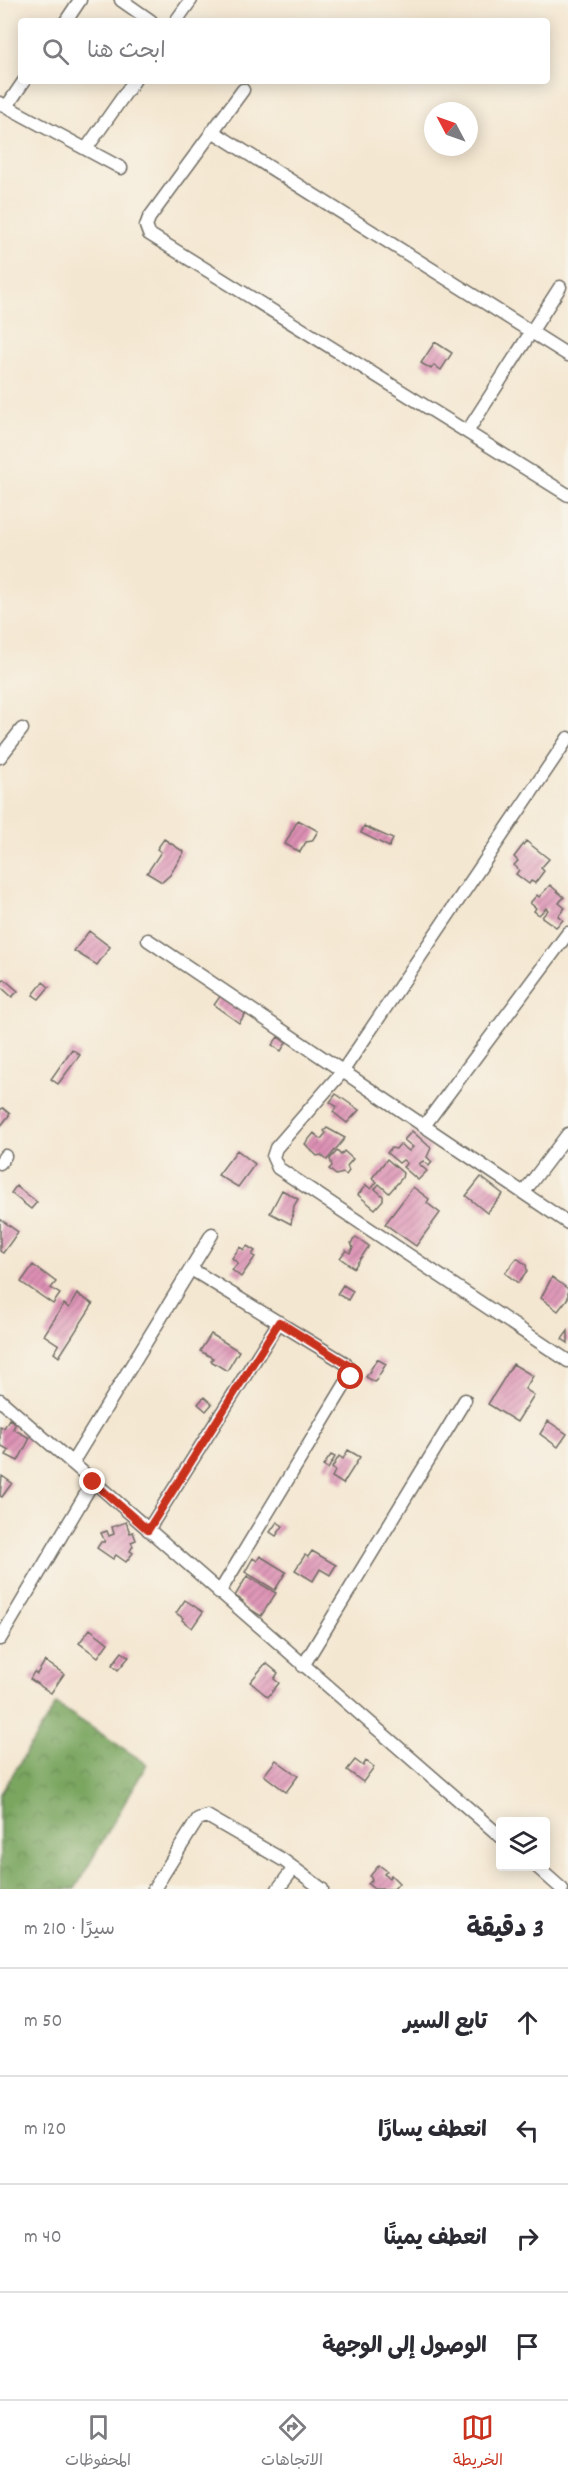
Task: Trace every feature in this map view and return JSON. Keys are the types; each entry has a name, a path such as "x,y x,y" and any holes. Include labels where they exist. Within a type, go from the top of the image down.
{"street":[{"path":"68,18 80,0"},
{"path":"121,0 147,18"},
{"path":"178,18 191,0"},
{"path":"22,84 4,105 121,168"},
{"path":"86,149 132,84"},
{"path":"243,90 149,218 146,226 149,234 568,495"},
{"path":"212,131 568,355"},
{"path":"466,432 560,287"},
{"path":"0,757 22,729"},
{"path":"568,738 342,1072 276,1148 273,1156 276,1165 568,1361"},
{"path":"424,1126 568,933"},
{"path":"148,940 568,1223"},
{"path":"524,1192 568,1134"},
{"path":"72,1463 212,1234"},
{"path":"191,1269 348,1365 351,1377 219,1593"},
{"path":"148,1530 279,1322"},
{"path":"0,1400 219,1593 496,1832"},
{"path":"303,1666 465,1400"},
{"path":"0,1639 93,1482"},
{"path":"154,1889 198,1819 204,1816 211,1817 294,1868 322,1889"},
{"path":"278,1889 294,1868"},
{"path":"542,1871 562,1889"}],"green space":[{"path":"56,1704 147,1764 75,1889 0,1889 0,1795"}],"building":[{"path":"435,342 452,353 441,370 434,365 431,369 421,363"},
{"path":"298,820 318,831 312,841 306,842 300,852 285,844"},
{"path":"364,826 393,839 389,847 361,833"},
{"path":"164,839 184,852 170,875 162,882 147,873 161,852 157,849"},
{"path":"526,841 549,859 541,868 544,871 535,883 531,881 529,884 516,874 519,870 514,865 518,861 514,857"},
{"path":"550,885 564,897 559,903 565,908 558,916 563,920 556,927 542,917 548,910 546,908 539,915 530,903"},
{"path":"89,931 110,947 97,965 74,951"},
{"path":"4,979 18,991 12,997 0,986"},
{"path":"43,982 49,987 39,999 33,995"},
{"path":"221,995 246,1013 239,1023 214,1005"},
{"path":"278,1037 286,1043 281,1051 272,1045"},
{"path":"72,1049 80,1055 58,1084 51,1079"},
{"path":"336,1094 359,1110 347,1123 333,1112 337,1107 330,1102"},
{"path":"3,1108 10,1114 0,1127 0,1110"},
{"path":"327,1128 345,1138 327,1160 321,1155 317,1156 305,1144 314,1133 321,1139"},
{"path":"412,1131 431,1148 427,1157 432,1162 429,1166 423,1161 419,1164 427,1171 418,1180 403,1167 407,1163 403,1160 399,1163 387,1153 391,1148 396,1149 400,1144 409,1151 413,1147 404,1140"},
{"path":"237,1150 255,1164 238,1187 218,1175"},
{"path":"337,1151 341,1155 344,1151 353,1159 347,1166 349,1171 346,1175 343,1173 336,1175 329,1169 332,1166 330,1159"},
{"path":"387,1159 403,1173 402,1178 389,1193 379,1184 375,1189 383,1196 383,1200 375,1209 358,1195 366,1185 371,1189 377,1182 372,1178"},
{"path":"481,1177 503,1194 487,1213 466,1196"},
{"path":"16,1186 37,1202 31,1209 11,1193"},
{"path":"413,1187 429,1199 427,1203 440,1213 416,1246 385,1224"},
{"path":"282,1190 298,1199 294,1206 291,1224 270,1213"},
{"path":"0,1219 18,1232 3,1253 0,1251"},
{"path":"356,1237 369,1246 354,1268 340,1258 346,1250 350,1253 353,1248 351,1243"},
{"path":"247,1246 255,1251 252,1255 255,1257 241,1277 232,1270 238,1263 232,1258 240,1247 244,1250"},
{"path":"517,1258 526,1265 527,1271 518,1283 505,1273"},
{"path":"33,1265 56,1282 51,1288 60,1294 53,1304 21,1282"},
{"path":"552,1277 568,1289 568,1298 558,1311 541,1298"},
{"path":"343,1285 353,1291 348,1300 337,1294"},
{"path":"77,1294 93,1304 59,1357 54,1353 59,1345 44,1335 64,1304 69,1308"},
{"path":"568,1331 568,1343 562,1339"},
{"path":"211,1334 239,1351 227,1371 211,1361 213,1358 200,1351"},
{"path":"377,1359 386,1364 375,1382 366,1377"},
{"path":"513,1364 533,1376 525,1389 534,1395 517,1422 488,1404"},
{"path":"204,1397 212,1404 206,1411 198,1404"},
{"path":"9,1419 16,1423 13,1429 30,1438 18,1461 6,1455 9,1450 0,1445 0,1426 4,1428"},
{"path":"548,1421 567,1434 558,1447 540,1434"},
{"path":"348,1450 360,1457 343,1484 332,1477 335,1471 332,1468 339,1456 343,1459"},
{"path":"331,1455 335,1457 328,1469 323,1466"},
{"path":"2,1476 12,1483 2,1497 0,1496"},
{"path":"126,1522 130,1533 133,1532 136,1540 131,1542 133,1546 130,1551 133,1553 126,1562 116,1555 113,1559 97,1548 101,1542 105,1542 101,1533 107,1531 109,1536 114,1534 112,1527"},
{"path":"277,1522 283,1526 276,1536 270,1532"},
{"path":"312,1551 336,1565 330,1575 320,1569 313,1581 295,1570 305,1555 308,1557"},
{"path":"260,1556 286,1572 275,1590 245,1572 253,1558 257,1561"},
{"path":"247,1576 276,1593 261,1616 242,1604 243,1601 235,1596"},
{"path":"185,1600 203,1612 192,1628 176,1613"},
{"path":"90,1629 108,1643 98,1657 79,1643"},
{"path":"122,1652 129,1657 118,1670 112,1665"},
{"path":"45,1661 64,1674 51,1693 30,1679 34,1672 37,1674"},
{"path":"266,1663 278,1673 274,1679 279,1683 268,1697 250,1682"},
{"path":"276,1760 298,1776 286,1792 264,1775"},
{"path":"355,1760 363,1766 366,1761 374,1767 363,1782 347,1770"},
{"path":"379,1865 387,1871 384,1874 389,1878 391,1875 399,1883 394,1889 374,1889 368,1884 372,1880 370,1876"}],"route":[{"path":"93,1482 148,1530 279,1322 348,1365 352,1373 351,1377"}]}
